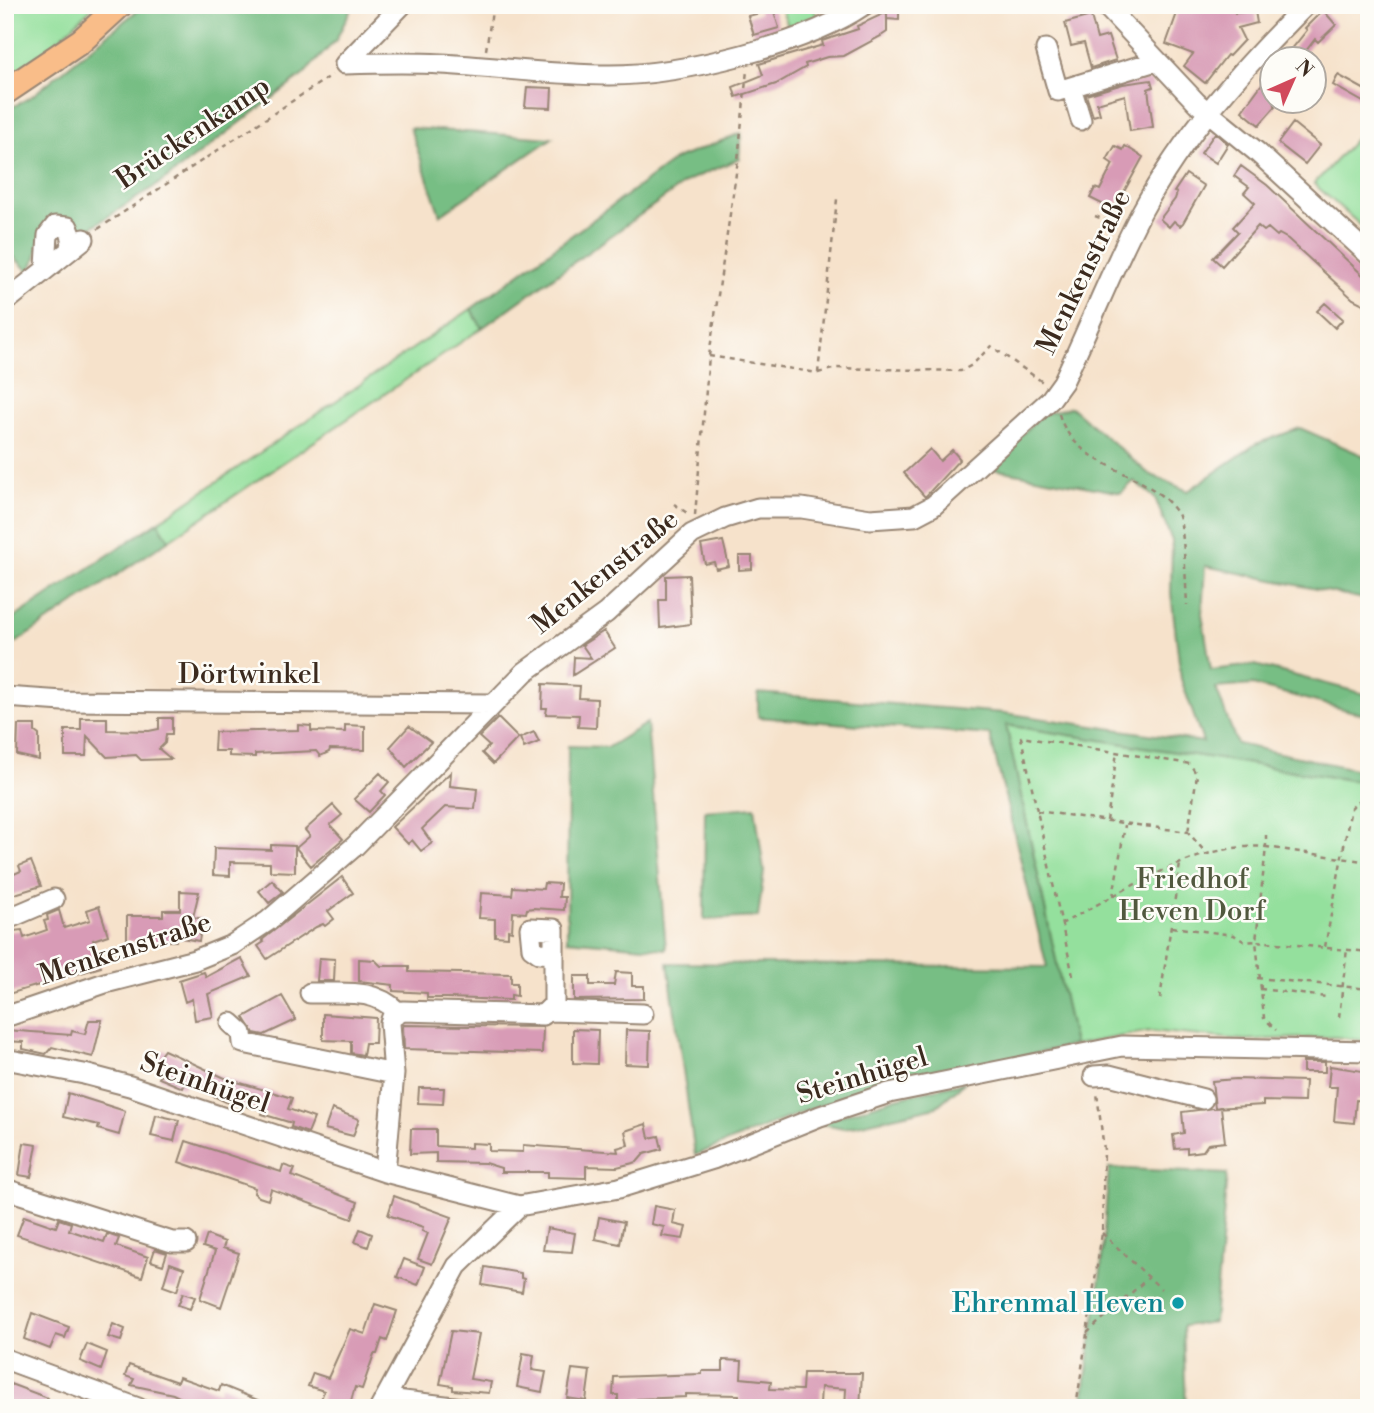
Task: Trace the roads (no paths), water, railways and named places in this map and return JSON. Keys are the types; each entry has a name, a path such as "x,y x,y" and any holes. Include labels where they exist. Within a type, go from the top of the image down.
{"main road":[{"path":"40,68 104,5"},
{"path":"5,92 81,41 120,5"}],"street":[{"path":"402,5 345,64 483,67 611,75 659,71 749,52 839,21 864,5"},
{"path":"1105,5 1156,61 1208,111 1369,255"},
{"name":"Menkenstraße","path":"5,1017 106,983 195,960 241,939 268,920 355,846 530,667 606,613 692,534 725,518 758,508 802,508 870,519 914,516 933,506 974,472 1054,394 1076,354 1132,231 1162,177 1208,111 1253,59 1306,5"},
{"path":"1046,49 1058,91 1156,61"},
{"path":"1070,87 1081,120"},
{"path":"5,302 77,243"},
{"name":"Dörtwinkel","path":"5,697 63,701 492,704"},
{"path":"5,920 54,899"},
{"path":"550,1011 554,1004 554,954"},
{"path":"310,993 372,994 386,1000 398,1012 542,1015 550,1011 643,1014"},
{"path":"385,1172 394,1074 390,1023 398,1012"},
{"path":"231,1023 242,1033 243,1043 394,1074"},
{"name":"Steinhügel","path":"5,1059 130,1086 385,1172 519,1206 619,1188 713,1159 820,1116 889,1093 1122,1046 1369,1051"},
{"path":"1090,1052 1095,1081 1109,1075 1203,1099"},
{"path":"5,1189 172,1242 186,1242"},
{"path":"462,1408 383,1403 457,1266 519,1206"},
{"path":"5,1359 138,1408"}],"place":[{"name":"Ehrenmal Heven","path":"1178,1303"}],"park label":[{"name":"Friedhof Heven Dorf","path":"1192,895"}]}
